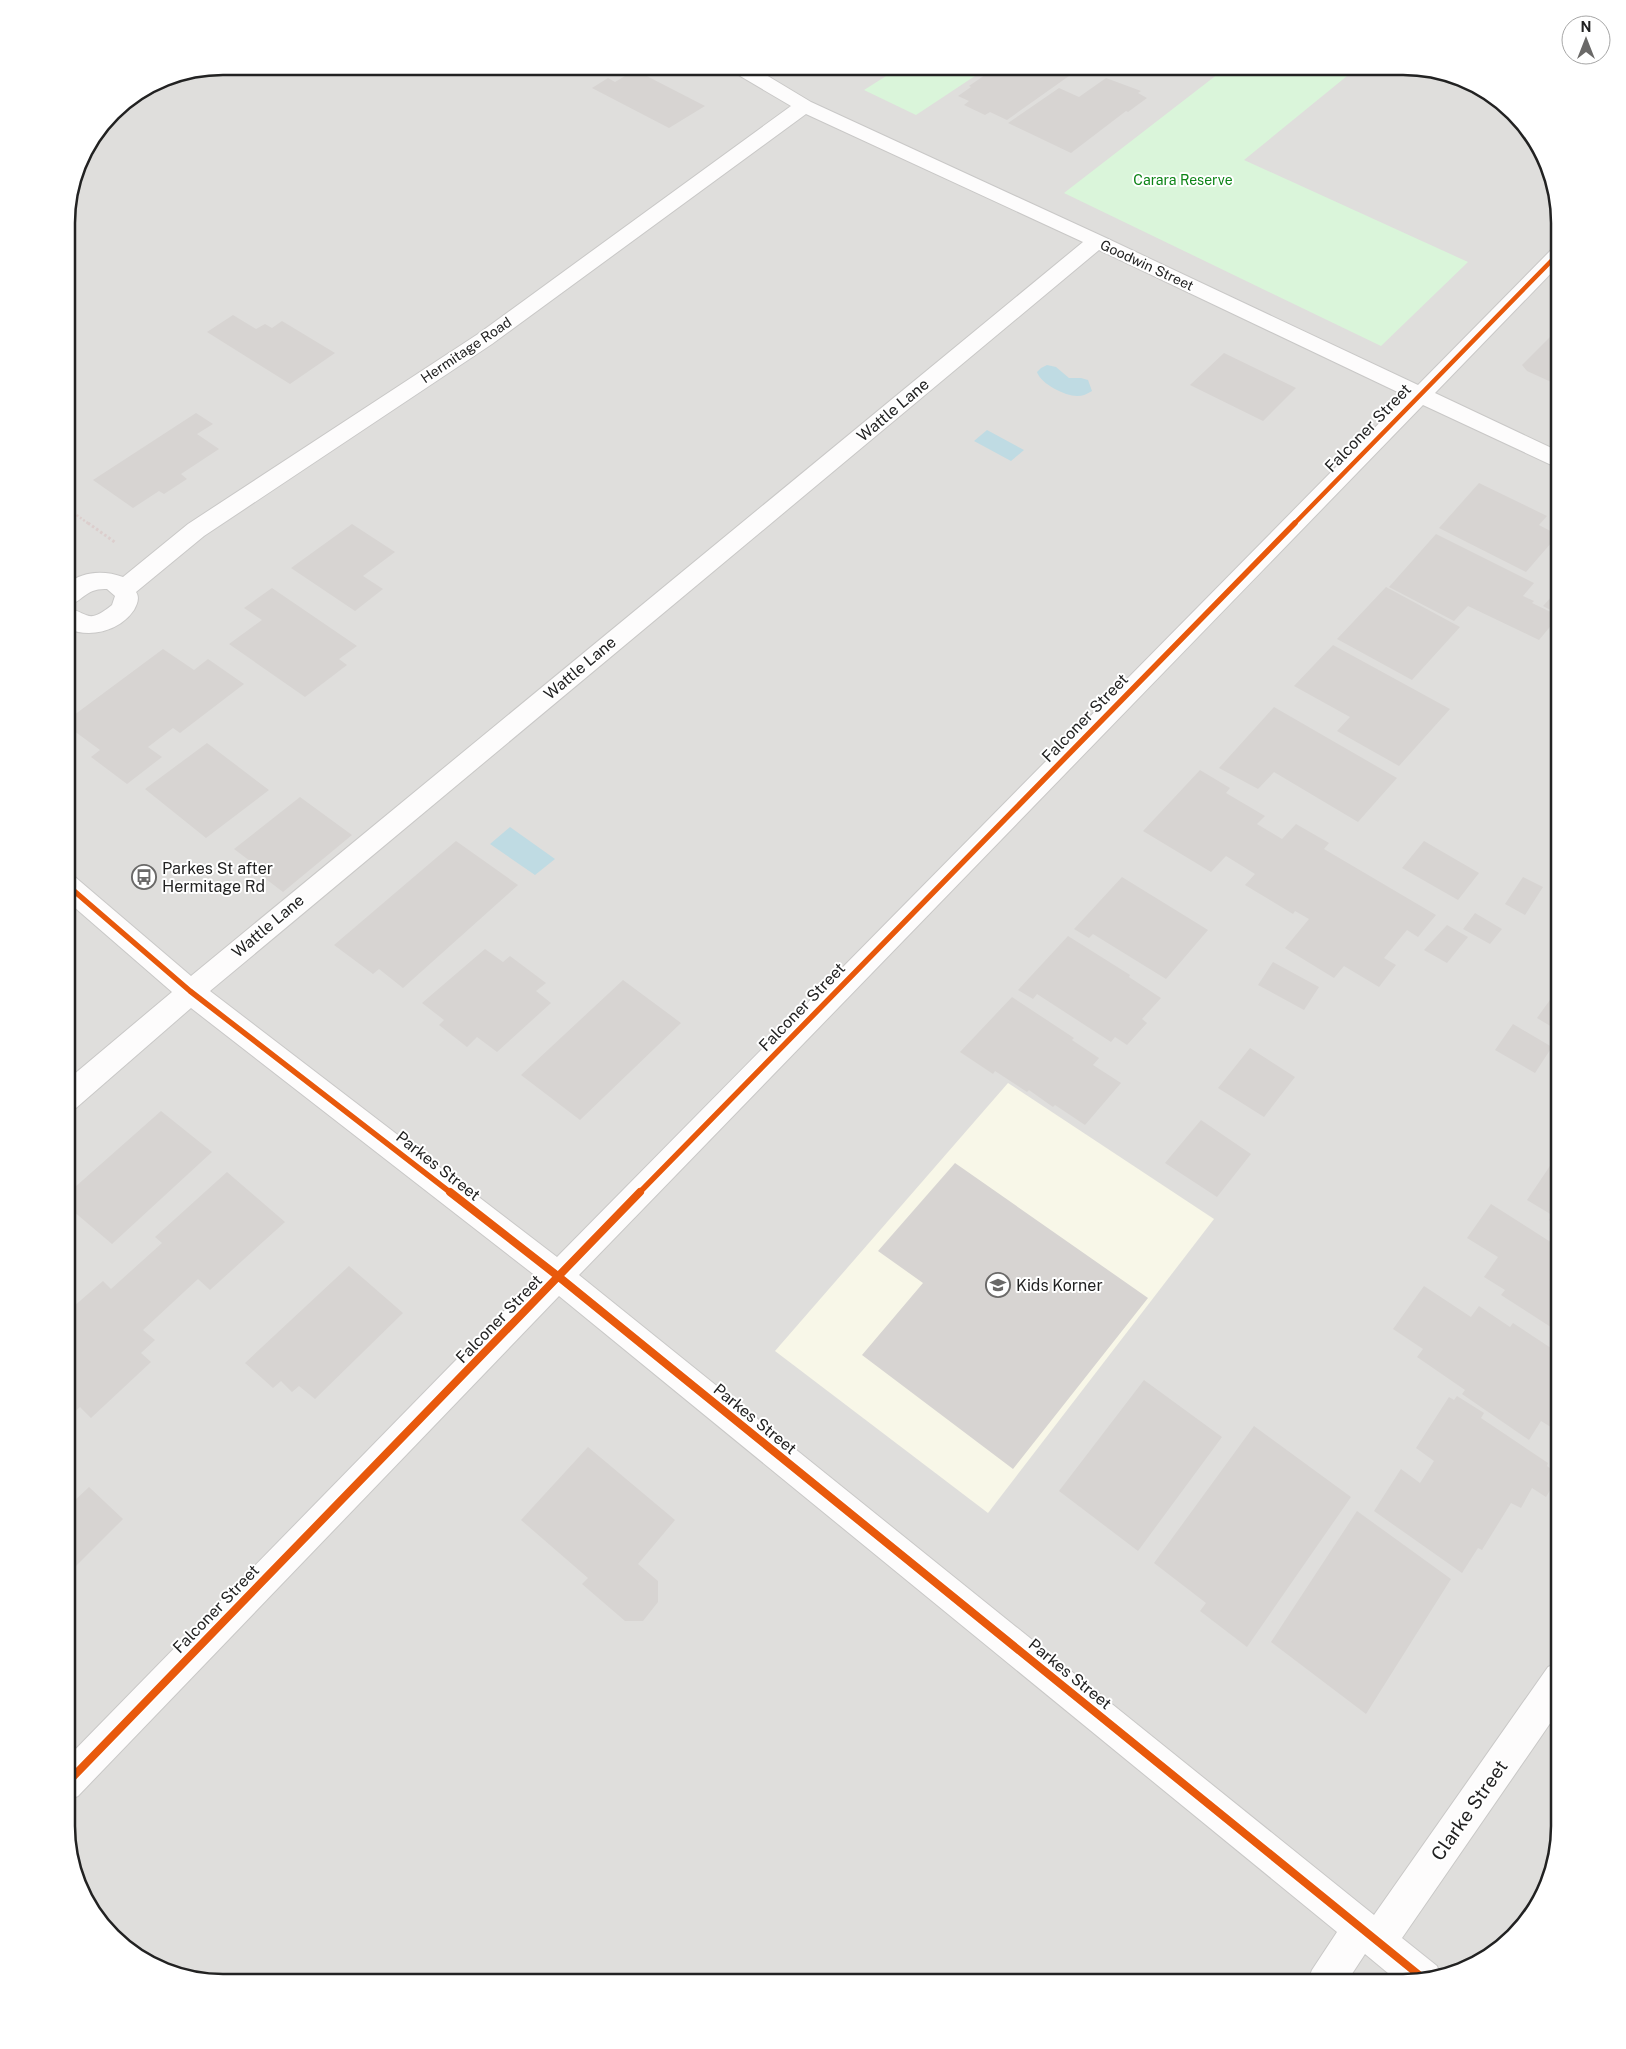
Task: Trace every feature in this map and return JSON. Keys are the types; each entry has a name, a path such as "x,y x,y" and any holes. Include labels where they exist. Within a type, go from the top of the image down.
{"street":[{"name":"Goodwin Street","path":"752,75 804,106 1097,241 1551,457"},
{"name":"Hermitage Road","path":"124,589 196,530 485,339 804,106"},
{"name":"Wattle Lane","path":"75,1091 190,991 1097,241"},
{"name":"Falconer Street","path":"75,1775 558,1276 1551,261"},
{"path":"75,596 94,581 103,580 112,582 124,589 126,596 126,604 122,611 110,620 94,625 75,623"},
{"name":"Parkes Street","path":"75,892 190,991 558,1276 1416,1973"},
{"name":"Clarke Street","path":"1333,1974 1370,1934 1551,1691"}],"path":[{"path":"75,514 116,542"}],"shaded area":[{"path":"1413,75 1451,83 1469,90 1501,112 1526,141 1540,166 1546,184 1550,203 1551,223 1551,1836 1543,1874 1536,1892 1514,1924 1485,1949 1460,1963 1442,1969 1423,1973 1403,1974 223,1974 203,1973 184,1969 166,1963 149,1954 125,1937 100,1908 90,1892 83,1874 75,1836 75,213 80,184 90,157 118,118 157,90 184,80 203,76"},
{"name":"Kids Korner","path":"1008,1083 1214,1219 988,1513 775,1351"}],"green space":[{"path":"888,75 976,75 916,115 864,90"},
{"name":"Carara Reserve","path":"1217,75 1348,75 1244,160 1468,262 1381,346 1064,193"}],"water":[{"path":"1047,365 1056,367 1069,378 1088,380 1092,391 1085,395 1077,396 1066,394 1048,385 1037,372"},
{"path":"987,430 1024,450 1011,461 974,441"},
{"path":"510,827 555,859 535,875 490,844"}],"building":[{"path":"627,75 645,75 705,106 669,128 592,88 608,78 615,82"},
{"path":"985,75 1069,76 1007,120 990,112 985,115 964,105 969,101 958,96 971,87 969,86"},
{"path":"1106,78 1141,91 1138,93 1147,98 1128,112 1126,111 1071,153 1008,123 1059,88 1079,97"},
{"path":"233,315 256,329 265,324 272,328 282,321 335,353 290,384 207,332"},
{"path":"1551,336 1551,382 1527,371 1522,365"},
{"path":"1224,353 1296,388 1263,421 1190,385"},
{"path":"196,413 213,424 197,434 219,449 181,474 187,479 164,494 159,491 133,508 93,480"},
{"path":"1479,483 1547,516 1539,525 1551,531 1551,543 1526,572 1439,528"},
{"path":"352,524 395,552 363,576 383,589 355,611 291,568"},
{"path":"1436,534 1534,583 1523,596 1534,601 1532,603 1551,612 1551,626 1539,640 1468,606 1454,621 1389,587"},
{"path":"1386,587 1460,627 1412,680 1337,639"},
{"path":"272,588 357,646 339,659 347,665 305,697 229,644 262,620 244,608"},
{"path":"1551,597 1551,610 1543,606"},
{"path":"1333,645 1450,709 1399,766 1337,731 1350,717 1294,686"},
{"path":"163,649 194,670 208,659 244,684 180,733 173,728 148,747 162,757 127,784 91,757 100,750 75,732 75,714"},
{"path":"1274,707 1397,778 1358,822 1274,772 1258,789 1219,768"},
{"path":"207,743 269,790 206,838 145,789"},
{"path":"1200,770 1230,788 1226,793 1265,816 1257,824 1282,839 1296,824 1329,843 1324,849 1436,915 1418,937 1407,930 1384,958 1396,965 1379,987 1344,966 1334,978 1285,948 1309,919 1295,911 1293,914 1245,885 1255,874 1226,856 1211,872 1143,831"},
{"path":"300,797 352,835 283,892 258,873 262,870 234,849"},
{"path":"456,841 518,885 403,988 379,969 373,974 334,945"},
{"path":"1424,841 1479,873 1458,900 1402,868"},
{"path":"1122,877 1208,930 1166,979 1093,934 1089,938 1074,929"},
{"path":"1523,877 1543,887 1525,915 1505,904"},
{"path":"1475,913 1502,929 1490,944 1463,929"},
{"path":"1447,925 1468,937 1447,963 1424,950"},
{"path":"1068,936 1130,975 1129,977 1161,998 1142,1019 1147,1023 1127,1045 1115,1037 1111,1042 1037,994 1033,999 1018,990"},
{"path":"485,949 503,962 510,956 546,983 536,991 551,1003 497,1052 477,1037 467,1047 439,1025 444,1020 422,1003"},
{"path":"1273,962 1319,987 1304,1010 1258,985"},
{"path":"623,980 681,1023 580,1120 521,1075"},
{"path":"1012,997 1074,1038 1072,1040 1099,1058 1093,1065 1121,1083 1085,1125 1055,1105 1053,1107 1029,1090 1027,1092 995,1071 993,1074 960,1052"},
{"path":"1551,999 1551,1026 1537,1018"},
{"path":"1513,1024 1551,1046 1535,1073 1495,1050"},
{"path":"1250,1048 1295,1077 1264,1117 1218,1088"},
{"path":"161,1111 212,1152 112,1244 75,1213 75,1187"},
{"path":"1201,1120 1251,1154 1217,1197 1165,1163"},
{"path":"955,1163 1148,1298 1013,1469 862,1355 923,1283 878,1251"},
{"path":"1551,1164 1551,1214 1527,1200"},
{"path":"227,1172 285,1222 210,1290 198,1279 143,1330 155,1340 141,1353 151,1362 91,1418 80,1407 75,1411 75,1305 103,1281 111,1289 162,1243 155,1237"},
{"path":"1491,1204 1551,1242 1551,1327 1501,1295 1505,1290 1484,1277 1498,1257 1467,1238"},
{"path":"349,1266 403,1313 315,1399 299,1386 292,1392 281,1381 273,1388 245,1363"},
{"path":"1424,1286 1471,1317 1479,1306 1510,1327 1513,1323 1551,1348 1551,1427 1541,1421 1529,1440 1462,1394 1465,1390 1417,1357 1423,1349 1393,1329"},
{"path":"1144,1380 1222,1437 1138,1551 1059,1491"},
{"path":"1457,1396 1484,1413 1481,1418 1548,1463 1547,1466 1551,1469 1551,1489 1546,1497 1532,1488 1521,1508 1511,1503 1482,1550 1478,1548 1462,1573 1374,1511 1401,1469 1420,1483 1434,1461 1416,1448 1449,1397 1454,1400"},
{"path":"1254,1426 1351,1497 1247,1647 1200,1611 1206,1603 1154,1563"},
{"path":"588,1447 675,1520 638,1564 658,1581 658,1602 643,1621 625,1621 582,1584 588,1578 521,1520"},
{"path":"89,1487 123,1519 75,1567 75,1500"},
{"path":"1357,1511 1451,1579 1366,1714 1271,1642"}],"cycle path":[{"path":"75,1775 524,1311 1551,261"},
{"path":"75,892 190,991 559,1277 1417,1973"}],"place":[{"name":"Parkes St after Hermitage Rd","path":"144,877"},
{"name":"Kids Korner","path":"998,1285"}]}
